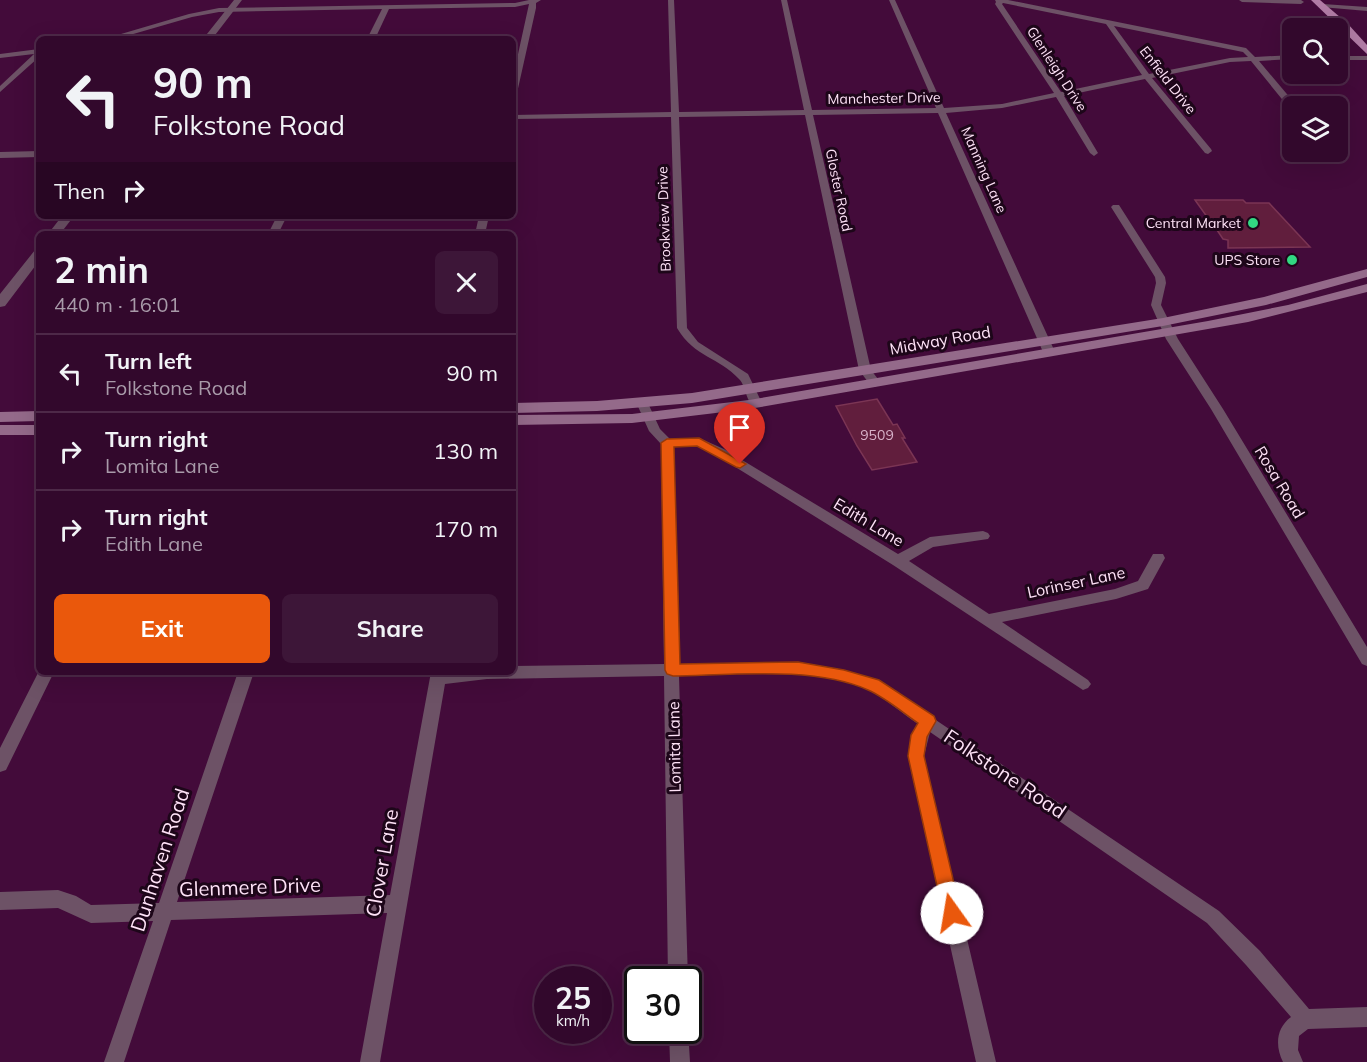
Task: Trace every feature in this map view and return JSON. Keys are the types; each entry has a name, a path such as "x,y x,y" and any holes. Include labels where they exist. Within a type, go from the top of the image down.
{"main road":[{"path":"1315,0 1339,7 1353,20"},
{"path":"1326,3 1367,52"},
{"name":"Midway Road","path":"1166,328 1367,273"},
{"path":"1348,279 1366,289"},
{"name":"Midway Road","path":"516,408 692,398 865,370 1275,313 1366,289"},
{"name":"Midway Road","path":"516,420 648,417 756,403 875,383 1046,346"},
{"path":"0,417 36,416"},
{"path":"0,430 36,429"}],"street":[{"path":"209,36 238,0"},
{"path":"118,36 191,15 230,10 521,5 534,0"},
{"path":"516,80 534,0"},
{"name":"Brookview Drive","path":"671,0 682,328 686,337 697,348 747,380 748,388 756,403"},
{"name":"Gloster Road","path":"784,0 865,370 875,383"},
{"name":"Manning Lane","path":"892,0 1046,346"},
{"path":"1000,0 1248,54 1282,56"},
{"name":"Glenleigh Drive","path":"1000,0 998,4 1059,95 1094,153"},
{"path":"1242,0 1301,2"},
{"path":"1339,7 1367,9"},
{"path":"372,36 386,8"},
{"name":"Enfield Drive","path":"1109,23 1147,77 1208,152"},
{"path":"0,56 36,52"},
{"path":"1248,54 1282,52"},
{"path":"1348,53 1367,52"},
{"path":"1248,54 1284,96"},
{"name":"Manchester Drive","path":"516,117 942,111 1002,106 1248,54"},
{"path":"0,90 36,55"},
{"path":"1348,58 1367,58"},
{"path":"0,155 36,154"},
{"path":"1116,207 1160,277 1161,283 1155,305 1166,328"},
{"path":"56,231 66,219"},
{"path":"0,303 36,257"},
{"name":"Rosa Road","path":"1166,328 1367,660"},
{"path":"642,402 655,431 667,443"},
{"name":"Edith Lane","path":"667,443 699,442 720,452 898,561 1083,684"},
{"name":"Lomita Lane","path":"667,443 678,966"},
{"path":"898,561 930,542 983,536"},
{"name":"Lorinser Lane","path":"986,620 1116,594 1143,585 1158,558"},
{"name":"Folkstone Road","path":"516,673 798,668 844,676 873,685 1213,917 1253,958 1305,1019"},
{"path":"0,765 45,675"},
{"name":"Dunhaven Road","path":"114,1062 245,675"},
{"name":"Clover Lane","path":"370,1062 439,675"},
{"path":"928,721 919,735 916,756 986,1062"},
{"name":"Glenmere Drive","path":"0,901 55,899 70,902 80,911 91,914 398,904"},
{"path":"1293,1062 1288,1051 1289,1031 1305,1019 1367,1017"},
{"path":"679,1044 680,1062"}],"building":[{"name":"Central Market","path":"1195,200 1243,200 1246,203 1269,203 1310,247 1228,248 1228,240 1223,239 1215,227 1215,222 1210,221"},
{"path":"877,399 893,425 897,424 905,438 902,438 917,462 872,470 836,406"}],"place":[{"name":"Central Market","path":"1253,223"},
{"name":"UPS Store","path":"1292,260"}],"route":[{"path":"740,464 699,442 667,443 673,670 798,668 844,676 873,685 928,721 919,735 916,756 952,913"}]}
